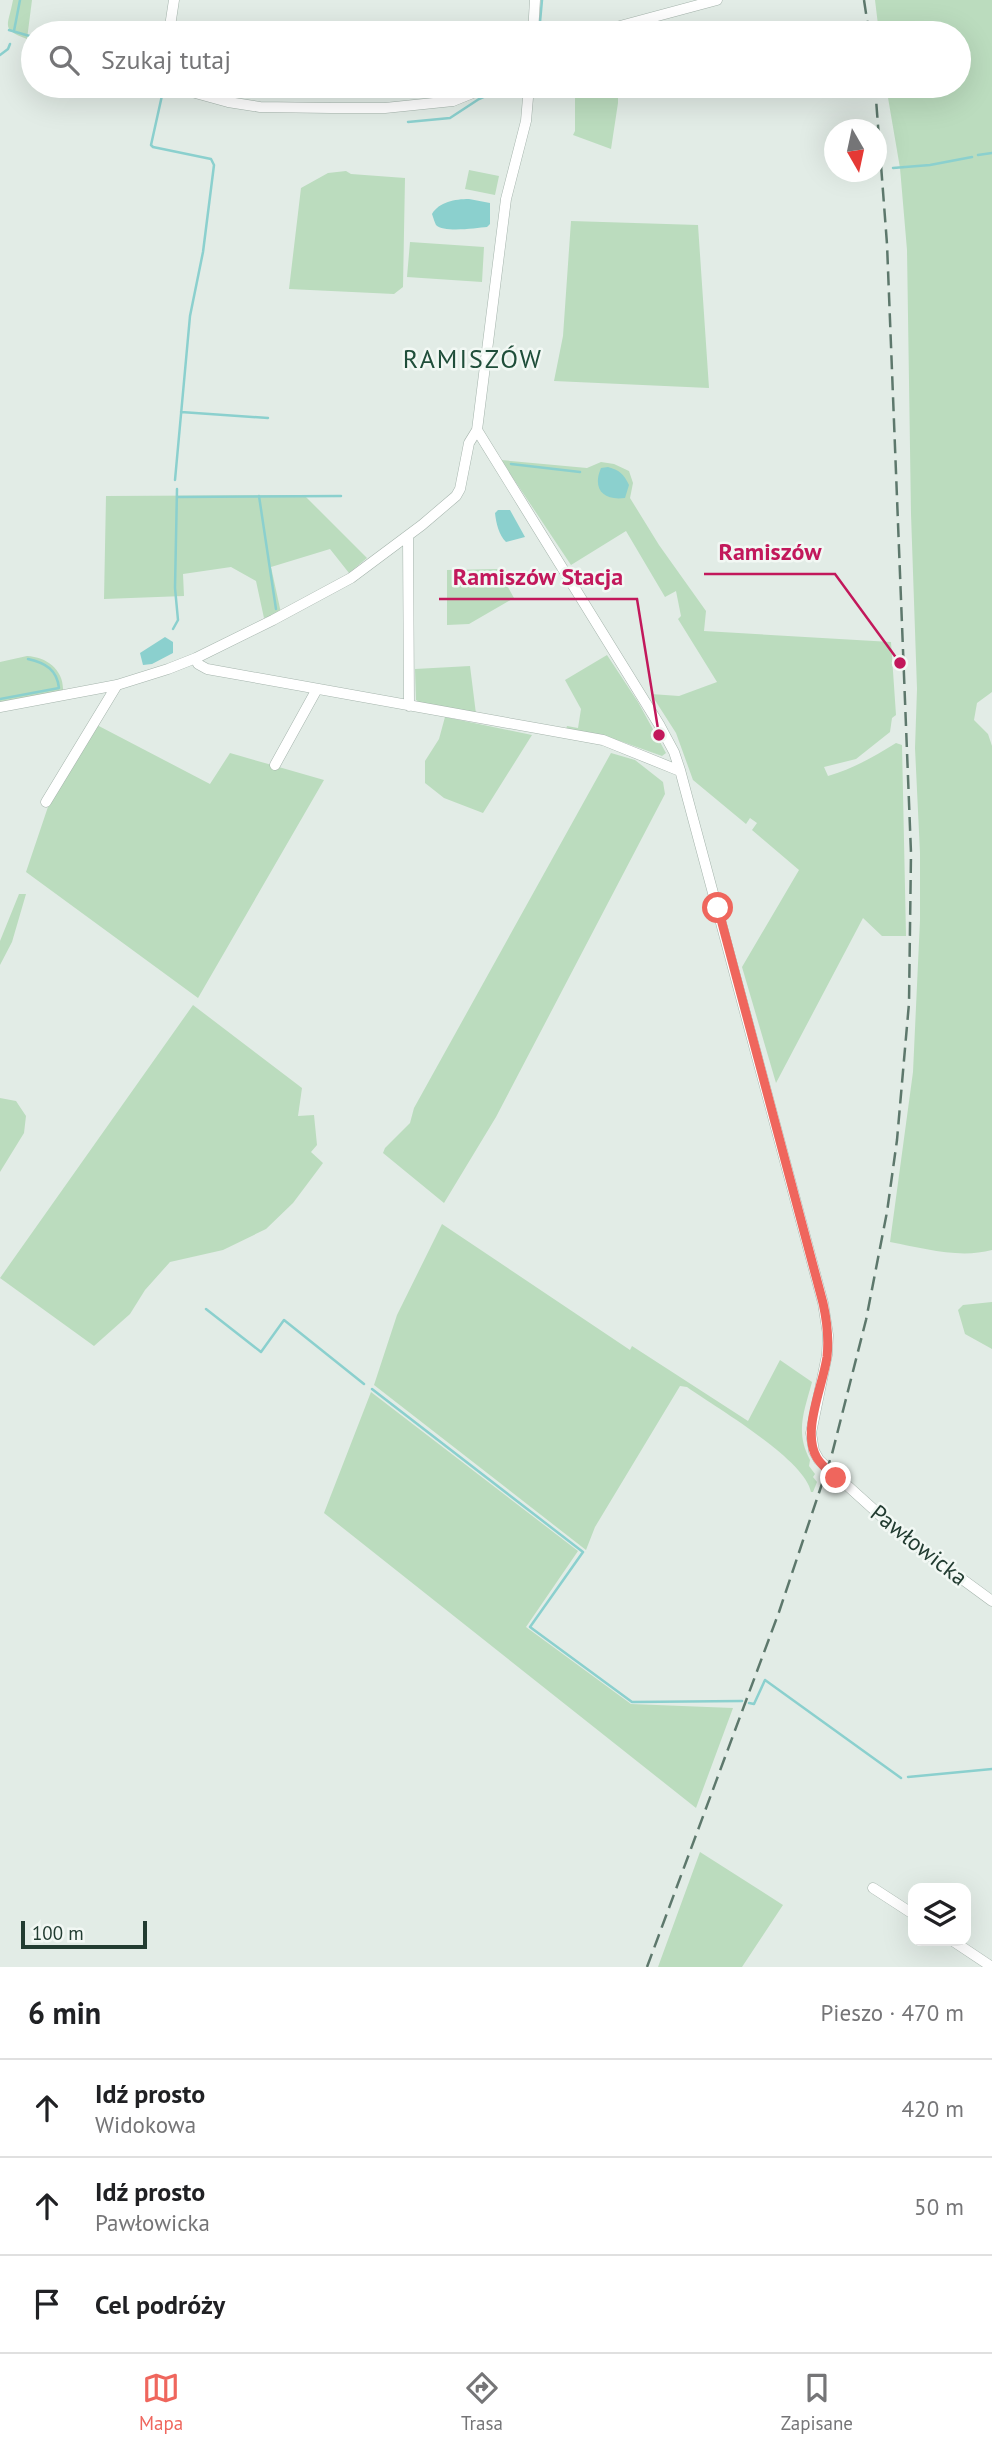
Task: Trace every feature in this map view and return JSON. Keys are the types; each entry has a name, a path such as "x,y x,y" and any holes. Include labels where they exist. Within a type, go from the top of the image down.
{"street":[{"path":"171,21 174,0"},
{"path":"534,21 535,0"},
{"path":"639,21 717,0"},
{"path":"214,98 260,107 385,108 453,102 462,98"},
{"path":"0,707 117,685 195,658 351,579 408,537 456,496 460,489 469,443 477,430 506,199 526,121 528,98"},
{"name":"Pawłowicka","path":"477,430 674,752 823,1303 828,1335 827,1355 813,1418 812,1445 822,1464 902,1535 992,1601"},
{"path":"408,537 410,706"},
{"path":"195,658 198,664 207,669 603,740 680,771"},
{"path":"46,802 117,685"},
{"path":"275,765 317,689"},
{"path":"873,1888 908,1911"},
{"path":"960,1946 992,1967"}],"green space":[{"path":"13,0 32,0 29,21 21,21 21,36 9,29"},
{"path":"875,0 992,0 992,692 977,703 974,720 988,734 992,746 992,1250 967,1253 941,1252 890,1242 913,1072 920,920 920,853 915,748 917,689 907,250 900,168 888,98 971,98 971,21 878,21"},
{"path":"575,98 618,98 611,149 573,135"},
{"path":"469,170 499,176 495,195 465,189"},
{"path":"346,171 351,174 405,178 403,287 394,294 289,289 301,188 328,173"},
{"path":"571,221 698,225 709,388 554,381 563,336"},
{"path":"410,242 484,247 482,282 407,277"},
{"path":"501,460 587,468 601,462 629,471 633,483 630,498 659,545 706,611 704,631 891,642 896,715 892,718 890,732 856,759 824,767 828,776 871,758 896,743 902,745 906,936 882,936 863,918 776,1083 742,967 799,870 752,830 757,823 750,818 746,824 693,780 676,733 651,694 679,696 717,682 678,619 681,616 676,591 665,597 626,531 571,565"},
{"path":"304,495 367,558 349,573 330,549 271,567 281,613 264,618 256,581 231,567 183,574 184,596 104,599 106,496"},
{"path":"498,569 514,598 469,624 447,625 447,570"},
{"path":"607,655 638,702 666,753 662,756 620,741 565,732 567,726 578,728 581,709 565,680"},
{"path":"27,656 41,659 53,666 61,677 63,691 0,704 0,662"},
{"path":"470,666 476,714 422,704 416,700 415,669"},
{"path":"445,717 532,735 483,813 444,798 425,783 425,761 439,739"},
{"path":"95,724 210,784 230,753 324,780 198,998 26,872 53,792"},
{"path":"611,753 635,760 663,782 665,794 496,1117 444,1203 383,1153 410,1123 414,1108"},
{"path":"19,894 26,894 12,942 0,965 0,941"},
{"path":"193,1005 302,1088 298,1116 314,1115 317,1145 311,1152 323,1163 293,1203 266,1229 223,1250 170,1262 145,1290 130,1314 94,1346 0,1278"},
{"path":"0,1098 16,1101 26,1116 24,1133 0,1172"},
{"path":"442,1224 630,1350 632,1346 748,1421 780,1360 812,1382 802,1431 805,1450 810,1460 809,1466 817,1482 813,1492 793,1464 777,1450 687,1387 680,1386 595,1527 586,1550 374,1385 397,1315"},
{"path":"992,1302 992,1349 965,1334 958,1310 963,1305"},
{"path":"371,1392 578,1551 526,1627 631,1704 733,1708 696,1808 324,1513"},
{"path":"700,1852 783,1905 742,1967 658,1967"}],"water":[{"path":"469,199 490,203 490,224 487,227 453,229 436,225 432,214 439,207 453,201"},
{"path":"608,467 621,473 627,481 629,485 625,498 611,498 601,492 599,475 601,468"},
{"path":"498,510 510,510 525,537 506,542 497,525 495,513"},
{"path":"165,637 173,642 173,653 152,664 143,665 140,653"}],"waterway":[{"path":"14,31 20,0"},
{"path":"540,21 542,0"},
{"path":"9,30 21,34"},
{"path":"0,55 10,44"},
{"path":"161,98 151,145 211,159 214,165 203,252 190,316 175,480"},
{"path":"408,122 450,118 481,98"},
{"path":"978,155 992,153"},
{"path":"893,168 930,165 972,157"},
{"path":"181,412 268,418"},
{"path":"511,464 580,472"},
{"path":"173,629 178,620 175,588 177,489"},
{"path":"259,496 276,609"},
{"path":"177,497 341,496"},
{"path":"0,699 59,688 56,676 50,668 28,659"},
{"path":"206,1309 261,1352 284,1320 364,1384"},
{"path":"372,1389 583,1552 530,1627 632,1702 742,1701"},
{"path":"749,1703 754,1704 765,1680 901,1778"},
{"path":"908,1777 992,1769"}],"railway":[{"path":"864,0 867,21"},
{"path":"647,1967 779,1612 832,1454 866,1320 887,1212 897,1140 909,1003 911,853 887,244 876,98"}],"place":[{"name":"Ramiszów","path":"900,663"},
{"name":"Ramiszów Stacja","path":"659,735"}],"district":[{"name":"RAMISZÓW","path":"473,359"}],"route":[{"path":"718,908 826,1315 827,1355 811,1433 818,1460 836,1478"}]}
